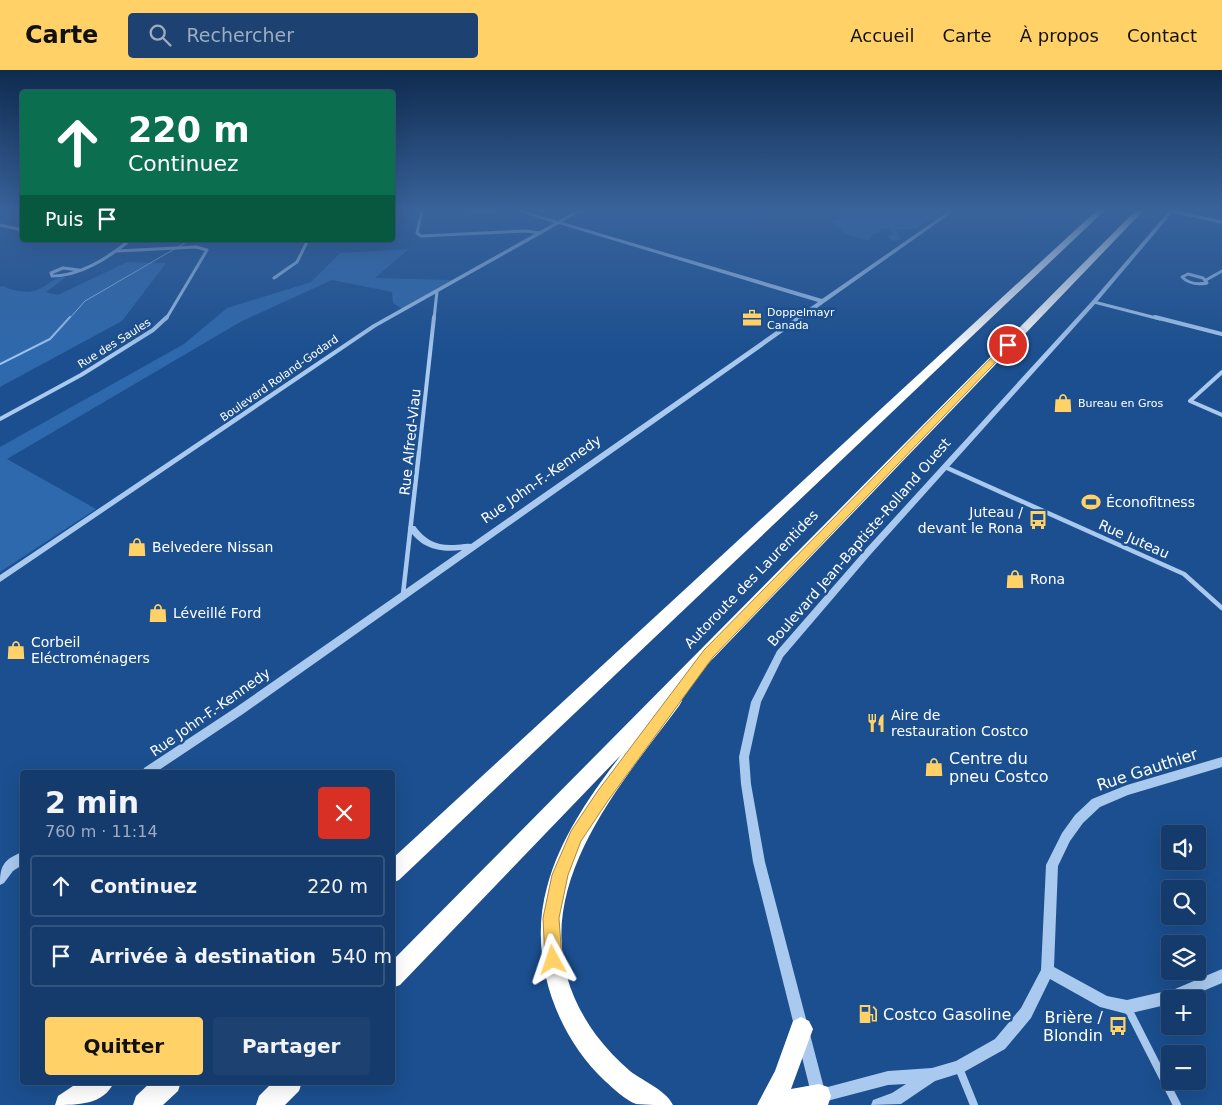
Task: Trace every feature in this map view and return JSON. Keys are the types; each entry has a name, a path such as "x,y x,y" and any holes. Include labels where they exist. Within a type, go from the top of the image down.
{"highway":[{"name":"Autoroute des Laurentides","path":"395,870 1048,259"},
{"name":"Autoroute des Laurentides","path":"395,974 1093,259"},
{"path":"661,1105 630,1087 607,1067 576,1026 562,997 555,972 551,918 560,875 570,848 584,823 708,654"},
{"path":"395,862 443,826"},
{"path":"769,1105 785,1077 801,1029"},
{"path":"67,1105 97,1085"},
{"path":"145,1105 166,1085"},
{"path":"268,1105 287,1085"},
{"path":"776,1105 820,1100"}],"street":[{"path":"79,270 62,268 51,273 52,276 66,277 100,259"},
{"name":"Rue des Saules","path":"0,420 81,375 153,330 166,318 201,259"},
{"path":"274,278 298,259"},
{"name":"Boulevard Roland-Godard","path":"0,579 350,341 493,259"},
{"path":"683,259 821,301"},
{"name":"Rue John-F.-Kennedy","path":"151,770 247,706 403,594 882,259"},
{"name":"Boulevard Jean-Baptiste-Rolland Ouest","path":"820,1100 759,862 746,784 744,757 756,702 780,654 868,552 1094,302 1130,259"},
{"path":"1206,280 1192,274 1182,277 1188,282 1206,284 1206,280 1222,271"},
{"name":"Rue Alfred-Viau","path":"403,594 412,528 437,291"},
{"path":"1094,302 1222,334"},
{"path":"1222,372 1190,401 1222,415"},
{"name":"Rue Juteau","path":"945,467 1184,574 1222,608"},
{"path":"412,528 416,536 441,549 453,549 476,544"},
{"name":"Rue Gauthier","path":"820,1100 888,1078 932,1074 959,1067 1000,1044 1026,1013 1047,971 1052,865 1066,837 1079,819 1096,803 1127,790 1222,762"},
{"path":"0,879 4,868 20,859"},
{"path":"1047,971 1105,1002 1127,1007 1175,996 1222,976"},
{"path":"1127,1007 1178,1105"},
{"path":"959,1067 974,1105"},
{"name":"Rue Gauthier","path":"878,1105 896,1099 932,1074"}],"shaded area":[{"path":"334,259 397,259 375,278 455,280 402,309 393,303 392,292 332,280 242,321 7,459 96,509 0,572 0,447 184,344 227,308 311,282"},
{"path":"127,262 166,263 122,321 0,387 0,287 30,292 42,288 61,277 66,277 46,292 58,295"}],"waterway":[{"path":"69,319 85,301 157,259"},
{"path":"0,364 50,339 70,317"}],"place":[{"name":"Doppelmayr Canada","path":"752,318"},
{"name":"Bureau en Gros","path":"1063,403"},
{"name":"Éconofitness","path":"1091,502"},
{"name":"Juteau / devant le Rona","path":"1038,520"},
{"name":"Belvedere Nissan","path":"137,547"},
{"name":"Rona","path":"1015,579"},
{"name":"Léveillé Ford","path":"158,613"},
{"name":"Corbeil Eléctroménagers","path":"16,650"},
{"name":"Aire de restauration Costco","path":"876,723"},
{"name":"Centre du pneu Costco","path":"934,767"},
{"name":"Costco Gasoline","path":"868,1014"},
{"name":"Brière / Blondin","path":"1118,1026"}],"route":[{"path":"553,960 551,918 560,875 576,836 602,797 708,654 1008,345"}]}
